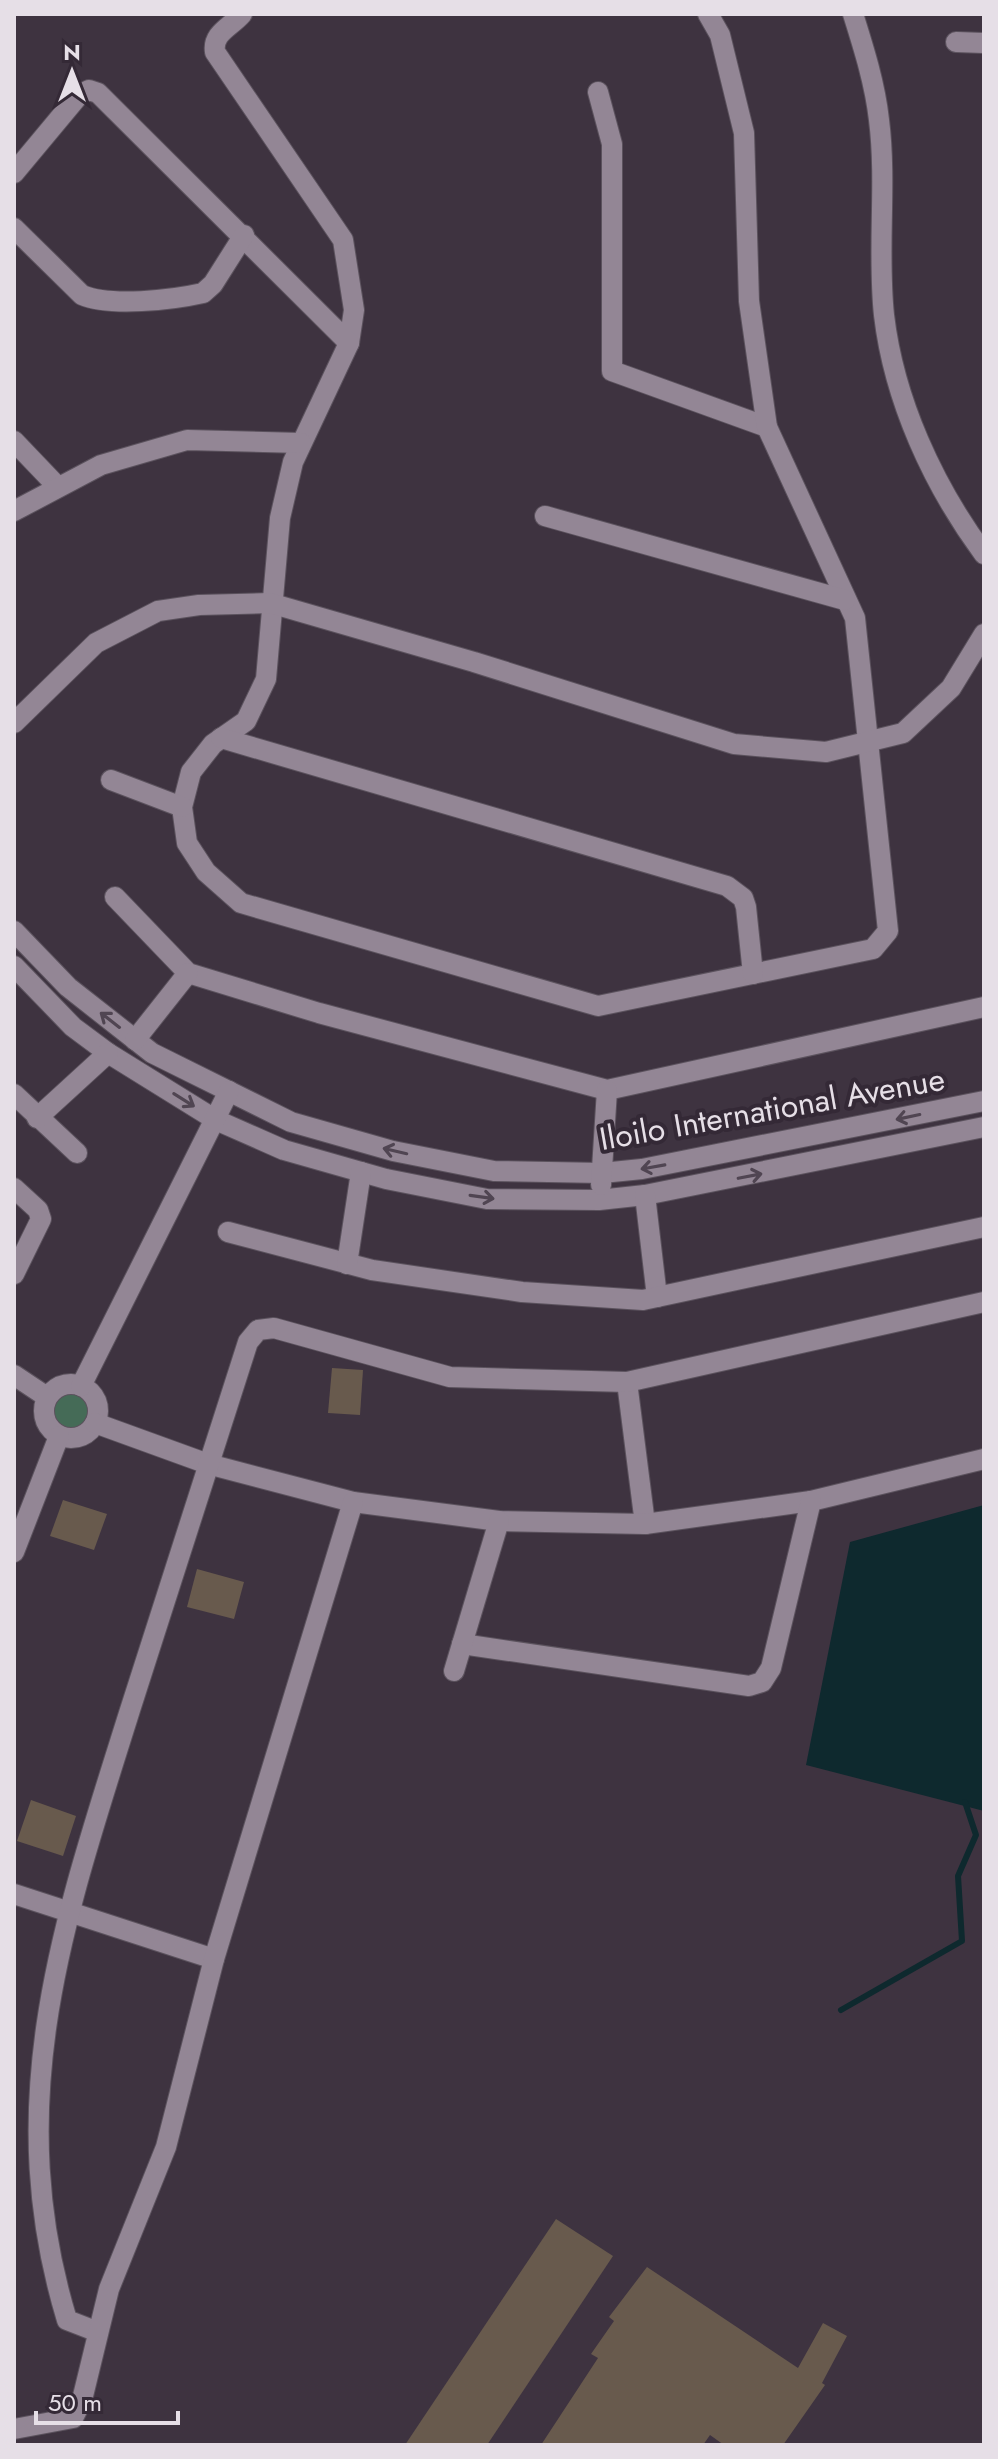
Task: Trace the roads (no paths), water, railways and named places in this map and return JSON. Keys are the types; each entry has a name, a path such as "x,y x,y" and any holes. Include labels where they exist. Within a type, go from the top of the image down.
{"street":[{"path":"242,14 218,35 214,43 215,52 343,240 354,310 349,343 293,462 280,518 270,603 266,679 246,721 221,738 191,772 182,807 187,843 206,872 241,903 598,1006 873,949 888,931 855,618 767,427 749,301 744,133 720,35 708,14"},
{"path":"853,14 880,121 880,256 884,316 895,371 914,430 937,480 984,554"},
{"path":"956,42 984,43"},
{"path":"14,173 79,95 89,90 98,93 244,235 349,343"},
{"path":"598,92 612,144 612,371 767,427"},
{"path":"14,228 82,295 95,301 203,293 213,284 244,235"},
{"path":"14,511 101,465 187,440 301,443"},
{"path":"14,441 57,486"},
{"path":"545,516 845,600"},
{"path":"14,723 96,643 158,611 199,605 270,603 459,657 734,744 826,752 903,733 951,688 984,634"},
{"path":"221,738 727,886 743,898 746,907 753,974"},
{"path":"111,780 182,807"},
{"path":"115,897 188,973 319,1013 607,1090 984,1007"},
{"name":"Iloilo International Avenue","path":"14,931 68,987 152,1053 291,1122 393,1151 494,1171 602,1173 748,1150 984,1101"},
{"name":"Iloilo International Avenue","path":"14,966 73,1027 108,1053 216,1120 284,1150 361,1172 487,1199 599,1200 645,1195 984,1127"},
{"path":"135,1040 188,973"},
{"path":"37,1118 108,1053"},
{"path":"599,1200 607,1090"},
{"path":"81,1386 229,1091"},
{"path":"14,1094 77,1153"},
{"path":"347,1264 361,1172"},
{"path":"14,1188 38,1210 41,1219 14,1274"},
{"path":"645,1195 657,1297"},
{"path":"228,1232 347,1264 522,1292 643,1300 984,1227"},
{"path":"98,2332 67,2320 36,2208 32,2118 37,2042 66,1912 248,1342 258,1330 274,1328 450,1377 627,1382 984,1302"},
{"path":"14,1375 47,1397"},
{"path":"627,1382 645,1524"},
{"path":"68,1384 81,1386 92,1395 98,1409 95,1423 86,1434 73,1438 59,1436 48,1426 43,1411 47,1397 56,1388 68,1384"},
{"path":"95,1423 208,1464 353,1502 499,1521 645,1524 811,1501 984,1459"},
{"path":"14,1552 59,1436"},
{"path":"462,1644 749,1686 762,1682 771,1668 811,1501"},
{"path":"14,2429 73,2418 82,2400 109,2289 166,2147 214,1959 353,1502"},
{"path":"454,1671 499,1521"},
{"path":"14,1894 214,1959"}],"waterway":[{"path":"841,2010 962,1941 958,1876 976,1835 965,1802"}]}
